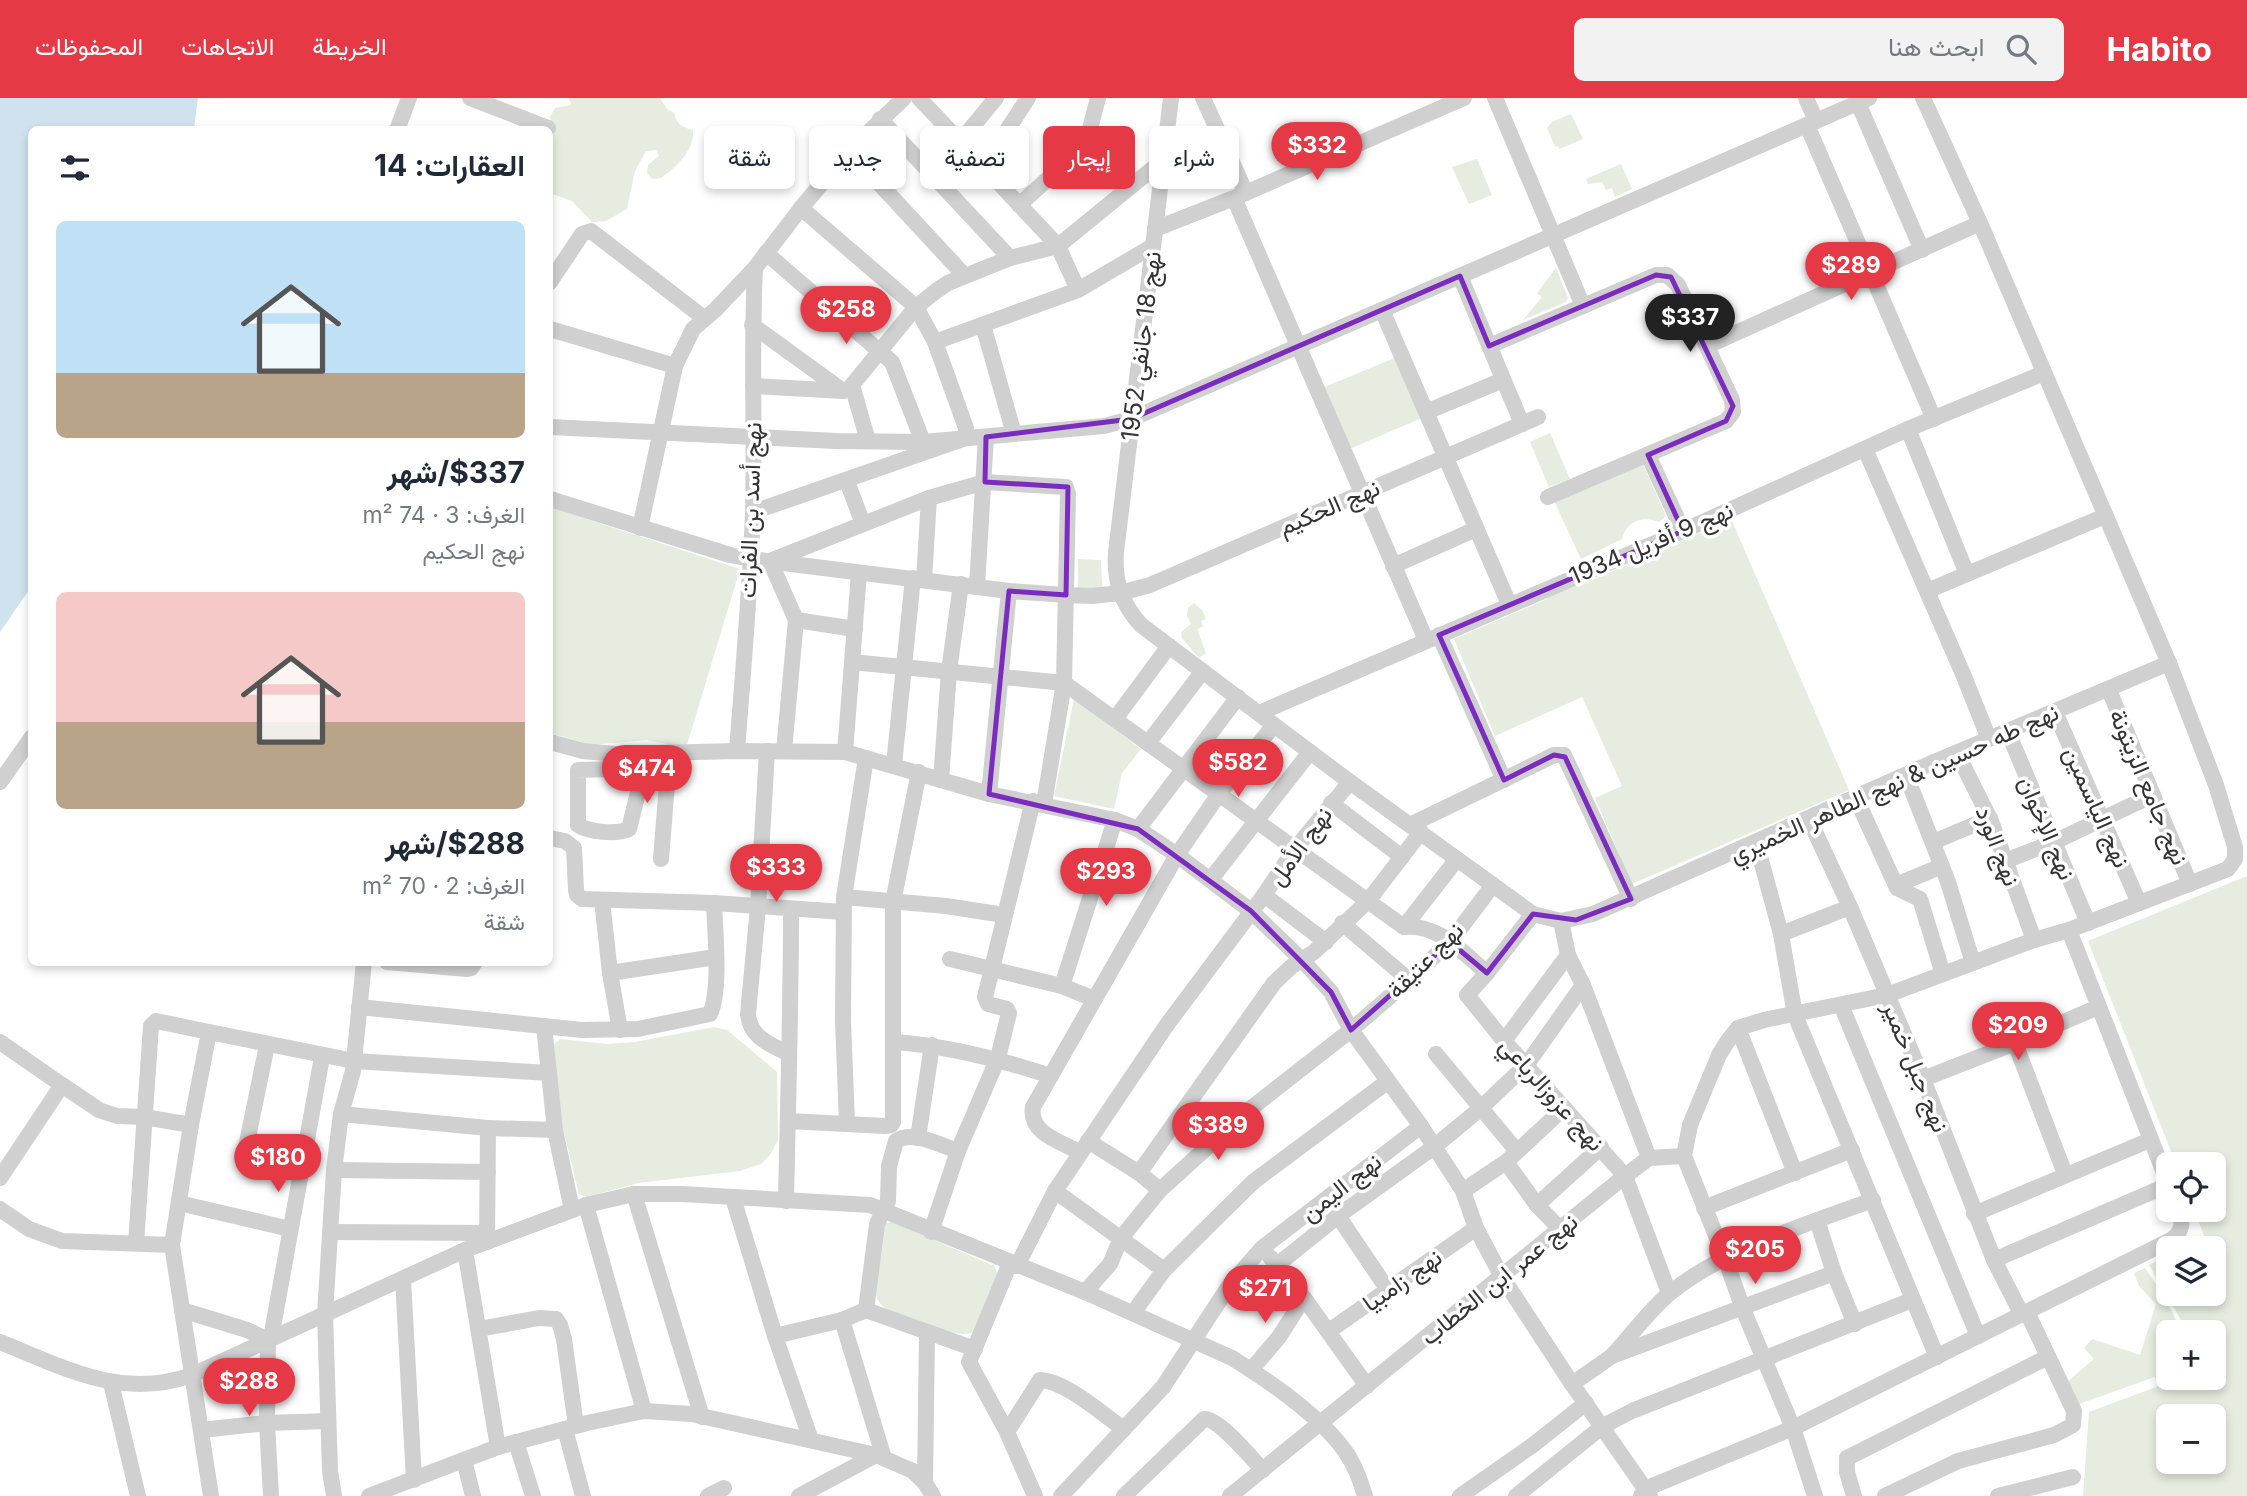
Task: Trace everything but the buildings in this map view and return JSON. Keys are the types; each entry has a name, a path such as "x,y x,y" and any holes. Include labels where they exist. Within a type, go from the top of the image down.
{"street":[{"path":"470,98 543,126"},
{"path":"873,126 904,98"},
{"path":"919,98 944,126"},
{"path":"973,126 996,98"},
{"path":"1010,126 1028,98"},
{"path":"1019,205 1086,144 1098,98"},
{"name":"نهج 18 جانفي 1952","path":"1167,126 1171,98"},
{"path":"1203,98 1298,346 1393,566 1504,780"},
{"path":"1155,229 1464,98"},
{"path":"1495,98 1583,306"},
{"path":"1806,98 1811,123 1870,273 1934,419"},
{"path":"1815,1496 1793,1428 1763,1359 1726,1258 1684,1156 1690,1125 1719,1055 1738,1028 1764,1020 1887,995 2034,940 2088,923 2228,869 2236,853 2216,785 2169,663 1980,223 1923,98"},
{"path":"553,427 923,442 1104,426 1131,419 1863,101 1922,250"},
{"path":"398,126 406,104"},
{"path":"406,104 407,126"},
{"path":"880,119 1010,258"},
{"path":"848,390 916,307 948,283 1010,258 1058,246 1149,172"},
{"path":"640,527 675,366 693,329 755,268 817,189"},
{"path":"884,189 965,276"},
{"path":"1004,189 1058,246 1078,290"},
{"name":"نهج 18 جانفي 1952","path":"1119,593 1115,571 1116,552 1159,189"},
{"path":"801,208 916,307 935,342 966,428 966,438"},
{"path":"1707,346 1980,223"},
{"path":"553,278 582,234 591,230 705,318"},
{"path":"935,342 1078,290 1153,246"},
{"path":"766,253 892,362 923,442"},
{"name":"نهج أسد بن الفرات","path":"737,751 753,512 752,326 755,268"},
{"path":"1489,346 1656,275 1667,275 1678,285 1732,400 1730,417 1721,424 1548,497"},
{"path":"1460,276 1522,424"},
{"path":"1382,310 1509,604"},
{"path":"752,326 848,390 868,441"},
{"path":"983,326 1014,435"},
{"path":"553,330 675,366"},
{"name":"نهج 9 أفريل 1934","path":"1258,713 1683,531 1908,429 2044,373"},
{"path":"1426,412 1503,380"},
{"path":"753,386 848,390"},
{"name":"نهج الحكيم","path":"553,500 751,559 1009,590 1092,596 1150,585 1538,417"},
{"path":"1908,429 1967,574"},
{"path":"941,780 949,671 969,585 985,482 986,437"},
{"path":"753,512 966,438"},
{"path":"1865,449 1989,739"},
{"path":"1648,455 1683,531"},
{"path":"847,481 863,524"},
{"path":"784,751 796,620 770,561 929,498 985,482 1066,487 1064,683 1038,802 1004,915 985,997 986,1002 1007,1009 1009,1013 998,1058 958,1151 931,1232"},
{"path":"894,765 904,666 929,498"},
{"path":"1927,591 2105,516"},
{"path":"1393,566 1476,529"},
{"path":"845,752 859,573"},
{"path":"989,794 1009,590"},
{"name":"نهج طه حسين & نهج الطاهر الخميري","path":"1119,593 1129,612 1141,625 1350,782 1533,914 1561,921 1577,920 1631,899 1906,775 2169,663"},
{"path":"796,620 855,629"},
{"path":"1115,719 1169,646"},
{"path":"852,662 1064,683 1404,927 1429,929 1450,942 1487,973"},
{"path":"1149,743 1203,671"},
{"name":"نهج جامع الزيتونة","path":"2109,690 2190,884"},
{"path":"1138,829 1238,697"},
{"name":"نهج الياسمين","path":"2055,712 2140,903"},
{"path":"1160,1190 1139,1173 1037,1129 1032,1116 1034,1107 1177,855 1219,794 1274,725"},
{"name":"نهج الإخوان","path":"2008,732 2088,923"},
{"path":"0,782 28,743"},
{"path":"553,743 583,751 669,760"},
{"path":"644,768 629,829 618,832 585,829 578,825 578,770 644,768 669,760 737,751 845,752 989,794 1115,820 1138,829 1211,879 1251,911 1331,992 1352,1030 1421,1126 1463,1191 1476,1228 1502,1277 1603,1426 1645,1494 1793,1428 2171,1240 2176,1237 2182,1222"},
{"path":"767,751 758,908 748,1014 749,1023 758,1038 789,1054"},
{"path":"1211,879 1310,752"},
{"name":"نهج الورد","path":"1957,753 1990,818 2034,940"},
{"path":"1139,1173 1267,992 1285,972 1326,942 1342,923 1368,901 1402,857 1415,828 1554,755 1566,757 1631,899"},
{"path":"847,1123 843,1021 843,904 866,758"},
{"path":"661,859 669,760"},
{"path":"904,1133 894,1118 893,902 919,772"},
{"path":"1906,775 1942,866 1973,963"},
{"name":"نهج الأمل","path":"975,1349 1014,1265 1055,1191 1084,1147 1166,1026 1295,849 1350,782"},
{"path":"2004,861 2054,842 2153,795"},
{"path":"1856,798 1897,888 1920,899 1943,974"},
{"path":"1331,803 1402,857"},
{"path":"1933,842 1990,818"},
{"path":"1062,986 1115,820"},
{"name":"نهج جبل خمير","path":"1809,820 1850,907 1923,1079 1994,1260 2048,1357 2074,1411 2073,1425 2054,1435 1958,1461 1885,1496"},
{"path":"553,839 565,841 574,848 578,895 582,899 714,903 791,909 893,902 946,906 1004,915"},
{"path":"1756,842 1781,934 1795,1015 1937,1357"},
{"path":"1404,927 1457,859"},
{"path":"1896,885 1942,866"},
{"name":"نهج عتيقة","path":"1085,1293 1110,1264 1121,1238 1160,1190 1245,1113 1352,1030 1409,980 1450,942 1493,885"},
{"path":"1264,895 1326,942"},
{"path":"602,900 620,1030"},
{"path":"359,1007 582,1030 638,1029 710,1014 714,1005 716,957 714,903"},
{"path":"1781,934 1850,907"},
{"path":"786,1201 792,1024 791,909"},
{"name":"نهج عزوزالرباعي","path":"1533,914 1467,995 1504,1041 1625,1176 1670,1293"},
{"path":"1561,921 1569,955 1649,1158 1684,1156"},
{"path":"1342,923 1409,980"},
{"path":"2069,930 2156,1155"},
{"path":"1504,1041 1569,955"},
{"path":"610,973 716,957"},
{"path":"950,959 1062,986 1094,999"},
{"path":"334,1496 330,1471 325,1314 334,1170 341,1114 354,1061 363,966"},
{"path":"433,966 467,969 472,966"},
{"path":"1276,1266 1338,1216 1434,1147 1481,1108 1527,1064 1583,985"},
{"path":"1841,1005 1978,1336"},
{"path":"1923,1079 2098,1007"},
{"path":"136,1243 153,1022 354,1061 549,1073"},
{"path":"544,1026 555,1130 644,1411"},
{"path":"1738,1028 1795,1173"},
{"path":"209,1032 172,1245 211,1496"},
{"path":"0,1042 99,1110 117,1116 144,1117 191,1125"},
{"path":"895,1042 932,1045 998,1058 1051,1076"},
{"path":"2015,1043 2065,1174"},
{"path":"246,1152 267,1045"},
{"path":"866,1310 877,1224 888,1201 891,1158 896,1141 904,1133 932,1045"},
{"path":"1436,1054 1481,1108 1537,1205 1560,1230"},
{"path":"271,1496 267,1423 270,1339 322,1056"},
{"path":"1133,1313 1164,1270 1253,1182 1387,1082"},
{"path":"0,1178 62,1085"},
{"path":"1463,1191 1511,1156 1564,1108"},
{"path":"341,1114 488,1128 555,1130"},
{"path":"788,1121 847,1123 904,1133 958,1151"},
{"name":"نهج اليمن","path":"1060,1496 1163,1387 1229,1286 1262,1248 1421,1126"},
{"path":"487,1237 488,1128"},
{"path":"1974,1214 2150,1140"},
{"path":"1537,1205 1601,1147"},
{"path":"1704,1208 1853,1150"},
{"name":"نهج عمر ابن الخطاب","path":"1230,1496 1649,1158"},
{"path":"334,1170 488,1172"},
{"path":"1994,1260 2156,1189"},
{"path":"1055,1191 1164,1270"},
{"path":"634,1194 702,1417"},
{"path":"0,1342 111,1383 157,1384 192,1375 465,1250 487,1237 634,1194 682,1194 870,1205 1196,1340 1251,1370 1321,1423 1345,1451 1355,1468 1365,1496"},
{"path":"733,1198 775,1336 811,1440"},
{"path":"1572,1384 1612,1356 1670,1293 1726,1258 1873,1200"},
{"path":"179,1203 290,1228"},
{"path":"0,1209 29,1229 62,1241 172,1245"},
{"path":"1338,1216 1388,1290"},
{"path":"1817,1220 1834,1273 1855,1324"},
{"name":"نهج زامبيا","path":"1329,1331 1476,1228"},
{"path":"331,1232 487,1237"},
{"path":"1262,1248 1304,1298 1367,1386"},
{"path":"465,1250 498,1447"},
{"path":"1612,1356 1834,1273"},
{"path":"403,1279 414,1480"},
{"path":"1251,1370 1279,1337 1304,1298"},
{"path":"1516,1496 1603,1426 1676,1392 1912,1300"},
{"path":"182,1310 270,1339"},
{"path":"775,1336 842,1320 866,1310 895,1318 975,1349 970,1362 1007,1432 1035,1496"},
{"path":"479,1329 539,1318 556,1320 560,1325 564,1339 571,1427 583,1496"},
{"path":"842,1320 880,1456"},
{"path":"927,1332 930,1492"},
{"path":"1854,1496 1847,1472 1847,1458 2048,1357"},
{"path":"1007,1432 1041,1381 1048,1381 1077,1396 1124,1429"},
{"path":"111,1383 138,1496"},
{"path":"1460,1496 1533,1445 1586,1403"},
{"path":"369,1496 399,1491 414,1480 498,1447 644,1411 702,1417 880,1456 913,1471 930,1492"},
{"path":"1124,1496 1204,1419 1209,1418 1262,1470"},
{"path":"201,1430 267,1423 328,1421"},
{"path":"516,1442 533,1496"},
{"path":"799,1496 880,1456"},
{"path":"464,1460 473,1496"},
{"path":"1998,1496 2036,1491 2073,1477"}],"highlighted area":[{"path":"1656,275 1671,277 1733,406 1726,421 1648,455 1683,531 1439,635 1504,780 1554,755 1565,757 1631,899 1576,920 1533,914 1487,973 1450,942 1351,1030 1331,992 1251,911 1138,829 989,794 1009,591 1066,595 1068,487 985,482 986,437 1131,419 1460,276 1489,346"}],"shaded area":[{"path":"569,98 660,98 667,109 674,113 680,125 693,130 691,144 678,163 661,178 652,179 647,173 648,165 659,156 656,150 646,151 635,171 627,209 606,221 592,222 572,201 553,194 553,126 550,117 555,108 571,105"},
{"path":"1571,114 1583,139 1559,149 1558,146 1555,147 1547,128 1552,122"},
{"path":"1477,159 1492,195 1469,204 1452,167"},
{"path":"1621,164 1632,189 1615,197 1612,188 1606,190 1602,182 1588,184 1586,179"},
{"path":"1556,268 1568,298 1566,302 1523,320 1542,297 1537,293"},
{"path":"1397,357 1422,418 1347,450 1322,388"},
{"path":"1550,433 1570,479 1549,487 1530,442"},
{"path":"1642,462 1666,516 1659,522 1647,519 1636,521 1627,528 1622,539 1581,559 1554,501"},
{"path":"553,508 740,569 686,748 647,740 591,745 553,734"},
{"path":"1731,519 1849,790 1632,884 1595,798 1622,786 1582,697 1495,736 1454,639 1547,599 1563,587 1583,584"},
{"path":"1078,559 1101,560 1102,588 1078,591"},
{"path":"1194,603 1202,610 1206,619 1201,621 1203,626 1197,629 1206,653 1199,658 1182,638 1181,632 1191,624 1187,616 1188,608"},
{"path":"1074,699 1141,749 1122,773 1114,809 1054,796"},
{"path":"2247,876 2247,1496 2083,1496 2089,1412 2156,1387 2156,1390 2226,1390 2226,1320 2181,1320 2173,1306 2226,1306 2226,1236 2204,1236 2199,1222 2226,1222 2226,1152 2171,1152 2088,941"},
{"path":"714,1027 727,1030 777,1072 778,1140 770,1155 761,1164 740,1171 638,1183 587,1197 579,1194 563,1129 552,1046 560,1039 607,1044 635,1042"},
{"path":"893,1222 994,1266 998,1275 975,1331 968,1334 932,1328 895,1313 879,1302 874,1292 882,1226"},
{"path":"2156,1262 2156,1277 2149,1265"},
{"path":"2145,1268 2156,1284 2156,1304 2139,1286 2134,1273"},
{"path":"2156,1304 2169,1306 2176,1320 2156,1320 2156,1377 2076,1405 2066,1383 2094,1359 2084,1348 2092,1339 2140,1355"}],"water":[{"path":"0,98 198,98 194,126 28,126 28,591 0,632"}]}
